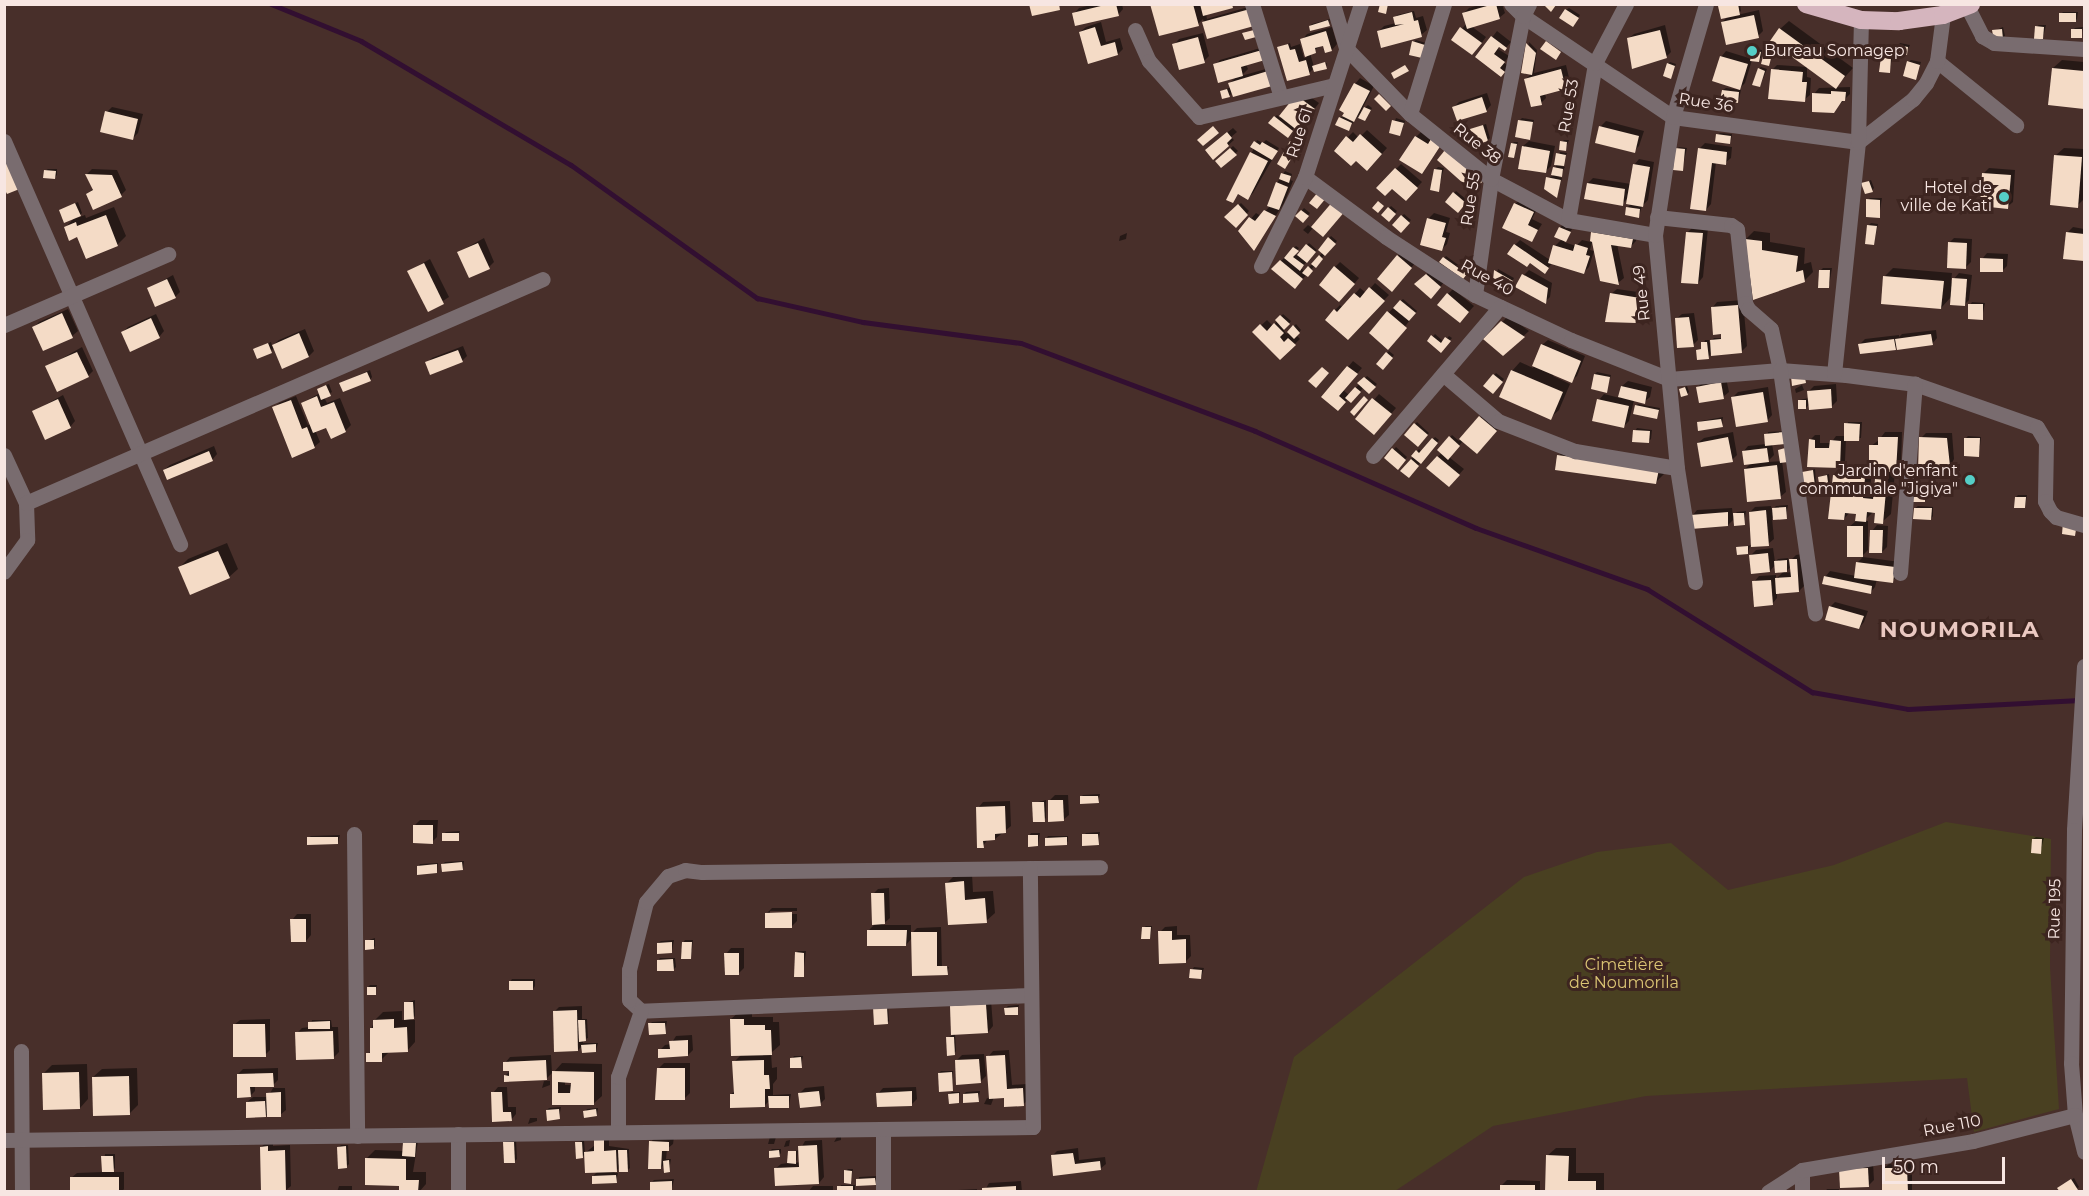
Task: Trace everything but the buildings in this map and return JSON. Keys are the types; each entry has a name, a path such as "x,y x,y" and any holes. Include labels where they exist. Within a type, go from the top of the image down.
{"highway":[{"path":"1806,4 1861,20 1899,21 1944,15 1969,5"}],"street":[{"path":"1252,4 1281,97"},
{"name":"Rue 38","path":"1333,4 1346,48 1410,114 1491,179 1568,220 1655,235"},
{"name":"Rue 61","path":"1261,266 1305,177 1361,4"},
{"path":"1410,114 1444,4"},
{"name":"Rue 36","path":"1511,4 1526,10 1595,63 1673,117 1858,141"},
{"name":"Rue 53","path":"1568,220 1595,63 1626,4"},
{"name":"Rue 49","path":"1695,582 1677,468 1655,235 1673,117 1706,4"},
{"path":"1969,5 1982,36 1994,43 2085,49"},
{"name":"Rue 55","path":"1474,295 1491,179 1526,10"},
{"path":"1858,141 1913,99 1926,83 1937,61 1944,15"},
{"path":"1834,374 1858,141 1861,20"},
{"path":"1136,30 1149,62 1199,117 1334,85"},
{"path":"1937,61 2016,125"},
{"path":"4,141 180,544"},
{"name":"Rue 40","path":"1305,177 1386,237 1474,295 1571,340 1669,379"},
{"path":"1658,218 1731,225 1737,229 1745,303 1748,309 1771,329 1780,370 1815,613"},
{"path":"4,325 168,254"},
{"path":"26,503 543,279"},
{"path":"1373,456 1500,307"},
{"path":"1669,379 1780,370 1916,384 2037,427 2046,442 2045,501 2056,517 2085,525"},
{"path":"1443,374 1498,421 1575,451 1677,468"},
{"path":"1900,573 1916,384"},
{"path":"4,455 26,503 27,540 4,572"},
{"name":"Rue 195","path":"2085,666 2074,830 2078,1062 2075,1115 2085,1152"},
{"path":"354,834 357,1136"},
{"path":"1031,995 641,1011 629,1000 629,970 646,902 669,876 685,870 702,872 1100,867"},
{"path":"4,1140 1033,1127 1030,868"},
{"path":"618,1132 618,1077 641,1011"},
{"path":"21,1050 22,1191"},
{"name":"Rue 110","path":"1768,1191 1802,1170 1973,1142 2075,1115"},
{"path":"883,1129 884,1191"},
{"path":"458,1134 458,1191"},
{"path":"1802,1170 1802,1191"}],"green space":[{"name":"Cimetière de Noumorila","path":"1946,822 2051,839 2050,967 2059,1109 1974,1132 1967,1078 1646,1096 1493,1126 1395,1191 1256,1192 1294,1057 1524,877 1597,852 1671,843 1728,890 1834,865"}],"waterway":[{"path":"271,4 361,41 571,165 757,298 863,322 1021,343 1255,431 1476,528 1647,589 1812,692 1908,709 2080,700"}],"place":[{"name":"Bureau Somagep","path":"1752,51"},
{"name":"Hotel de ville de Kati","path":"2004,197"},
{"name":"Jardin d'enfant communale \"Jigiya\"","path":"1970,480"}],"district":[{"name":"NOUMORILA","path":"1960,630"}]}
